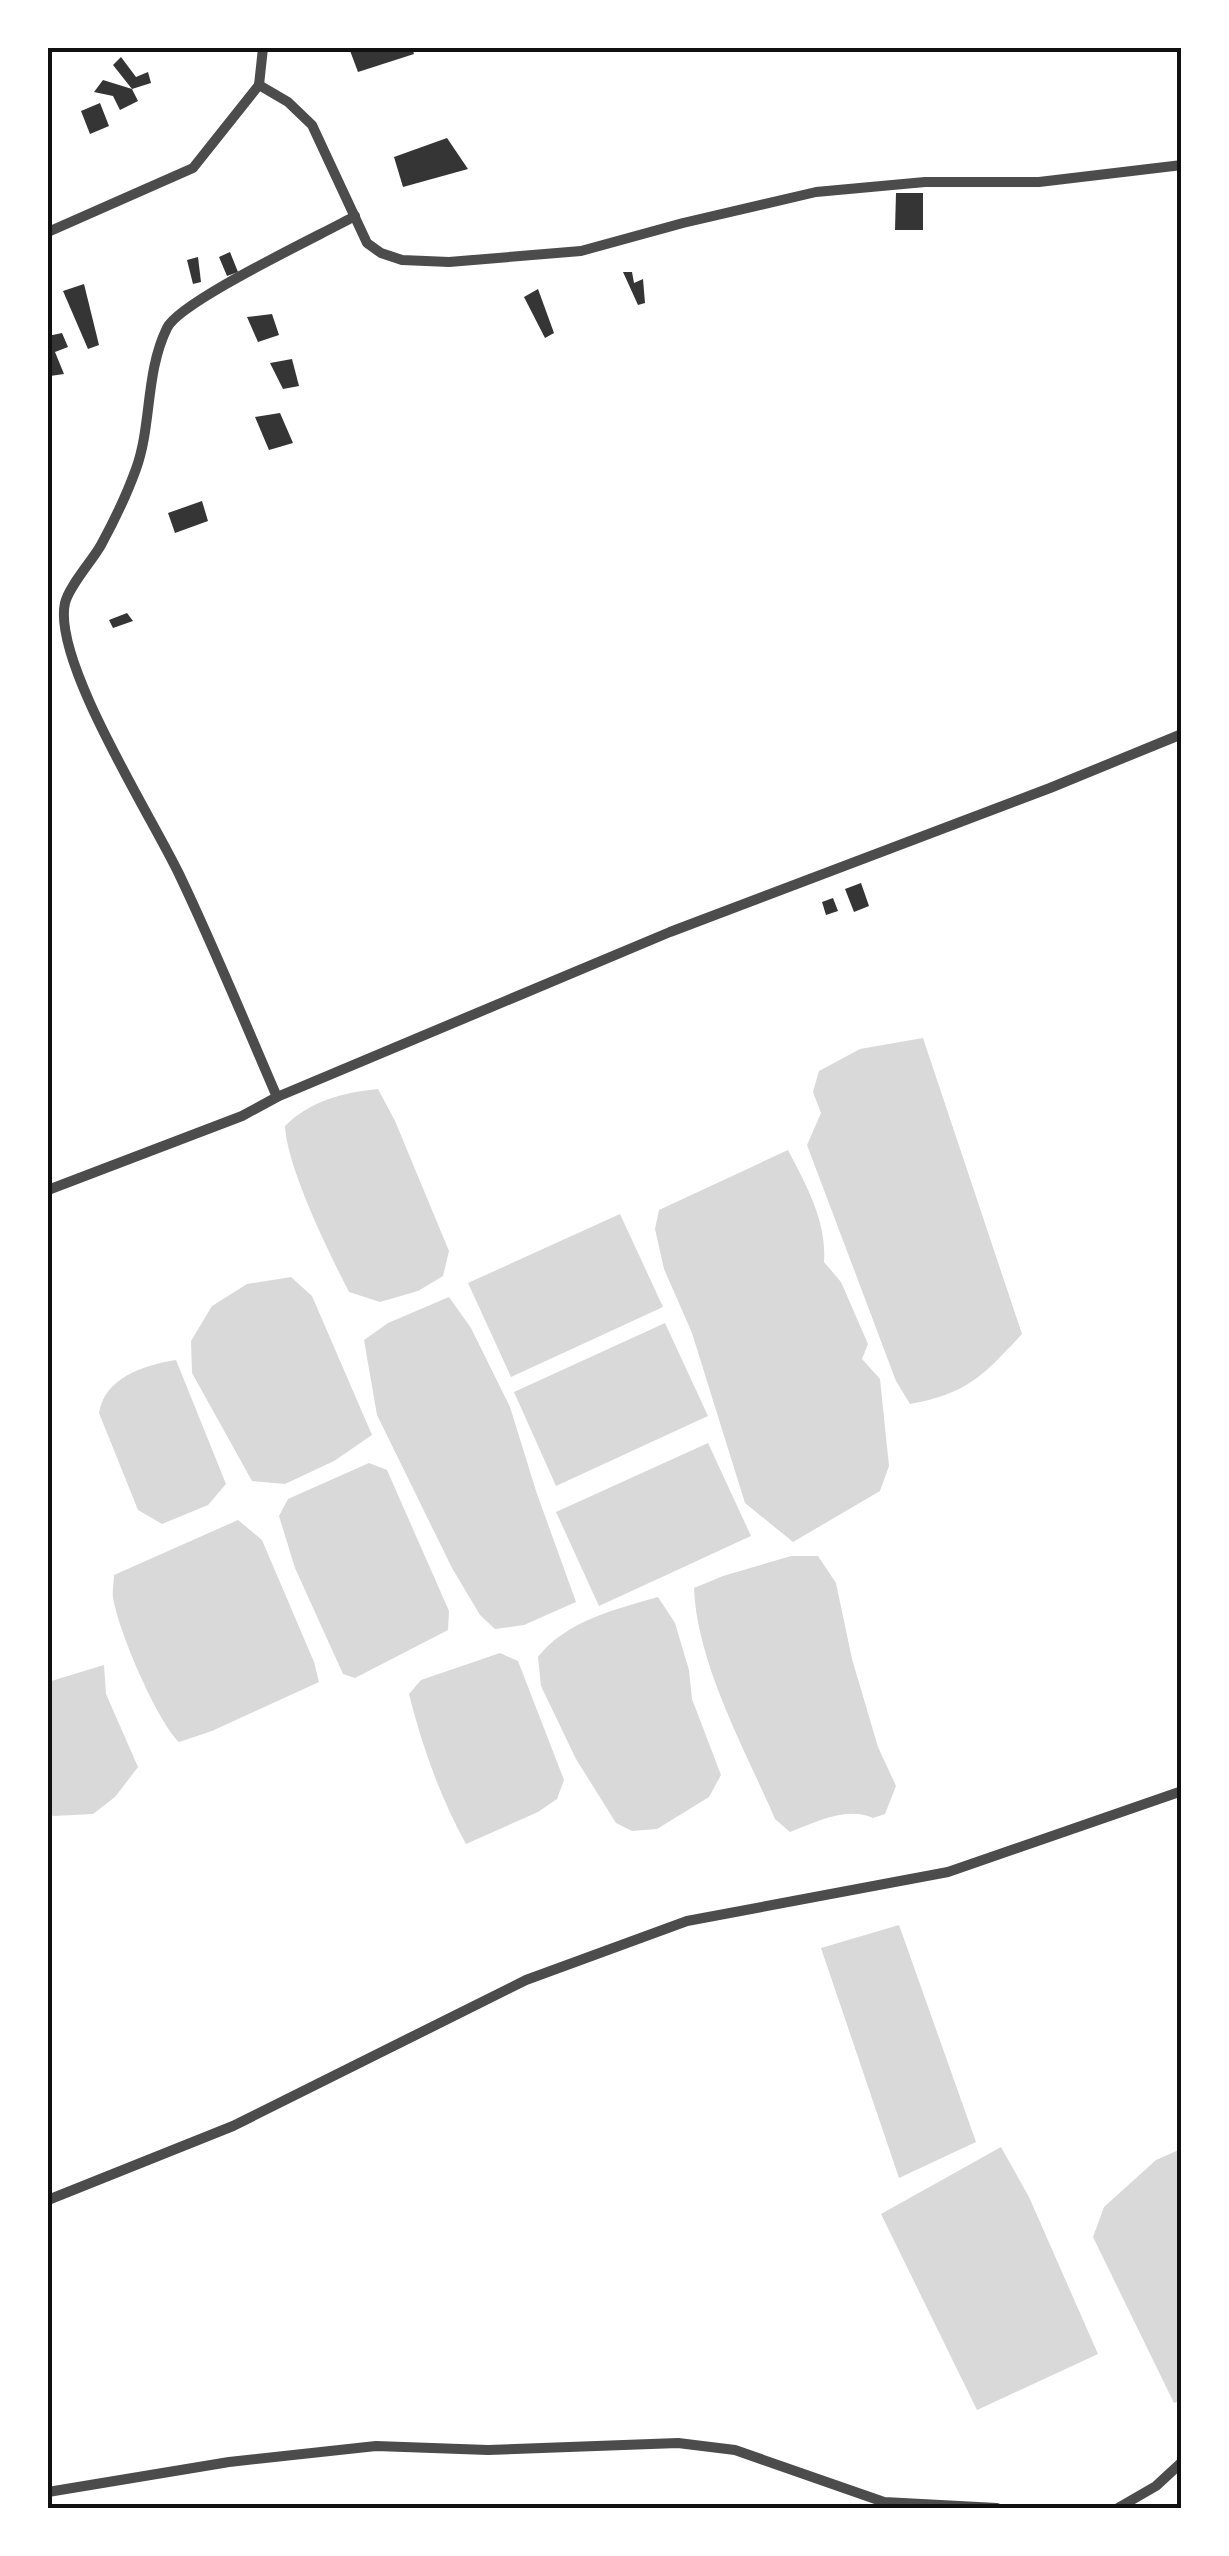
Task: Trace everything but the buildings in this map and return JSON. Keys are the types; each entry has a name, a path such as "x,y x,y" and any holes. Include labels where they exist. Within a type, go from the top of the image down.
{"street":[{"path":"48,232 193,168 258,85 263,48"},
{"path":"258,85 288,102 312,124 367,243 402,260 449,262 581,251 816,192 925,182 1038,182 1182,165"},
{"path":"277,1097 179,873 78,673 67,639 65,603 101,545 137,466 150,384 168,326 182,311 355,216"},
{"path":"48,1190 198,1134 670,932 1182,734"},
{"path":"48,2200 233,2126 526,1980 687,1922 948,1872 1182,1791"},
{"path":"48,2492 229,2462 376,2446 488,2450 678,2443 735,2450 884,2502 997,2508"},
{"path":"1118,2508 1156,2486 1182,2462"}],"shaded area":[{"path":"923,1038 1022,1334 973,1381 946,1395 910,1404 896,1381 807,1145 821,1113 813,1092 819,1071 860,1049"},
{"path":"378,1089 449,1251 443,1276 418,1291 380,1302 349,1292 301,1187 285,1126 328,1099"},
{"path":"788,1150 819,1218 824,1262 841,1282 868,1344 862,1359 880,1379 889,1466 880,1491 793,1542 745,1503 692,1333 664,1269 655,1229 659,1210"},
{"path":"620,1214 663,1307 511,1377 468,1283"},
{"path":"291,1277 312,1296 372,1435 334,1461 285,1484 252,1481 192,1373 191,1341 212,1306 247,1284"},
{"path":"449,1297 471,1328 510,1407 576,1602 524,1625 495,1629 480,1615 452,1568 377,1415 364,1340 388,1323"},
{"path":"665,1323 708,1416 556,1486 514,1392"},
{"path":"176,1360 226,1484 208,1505 162,1524 138,1510 99,1413 109,1391 127,1375"},
{"path":"708,1443 751,1536 599,1606 556,1512"},
{"path":"369,1463 387,1470 449,1611 448,1630 355,1678 343,1674 295,1568 279,1516 288,1499"},
{"path":"238,1520 262,1540 319,1682 179,1742 160,1715 130,1652 113,1598 114,1575"},
{"path":"791,1556 818,1556 836,1583 852,1659 878,1747 896,1786 885,1814 873,1818 842,1815 790,1832 775,1819 724,1706 704,1646 694,1588"},
{"path":"658,1597 675,1623 689,1670 692,1699 721,1775 709,1797 657,1829 632,1831 616,1823 576,1759 541,1686 538,1657 577,1625"},
{"path":"500,1653 518,1661 564,1780 557,1799 538,1812 466,1844 433,1771 409,1694 421,1680"},
{"path":"104,1665 106,1694 138,1767 115,1797 93,1814 53,1816 48,1811 48,1682"},
{"path":"899,1925 976,2142 899,2178 821,1948"},
{"path":"1001,2147 1029,2197 1098,2354 977,2410 881,2214"},
{"path":"1181,2149 1182,2400 1174,2403 1093,2237 1104,2207 1156,2160"}]}
